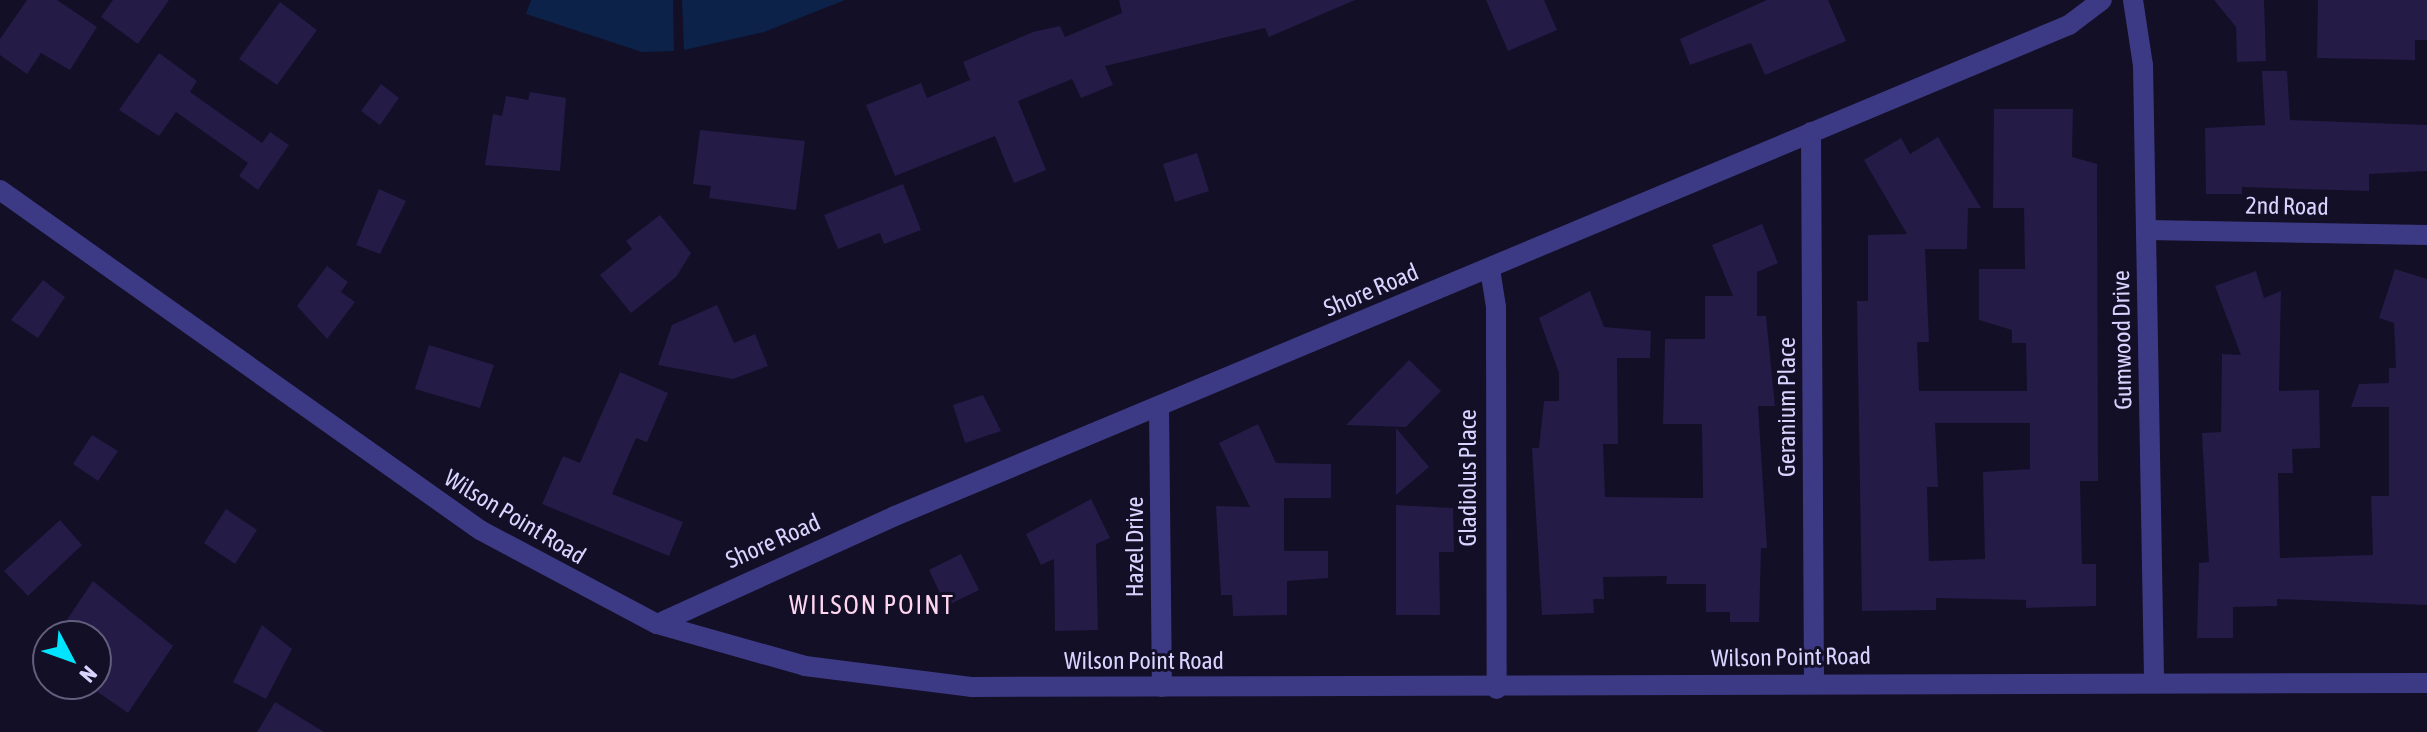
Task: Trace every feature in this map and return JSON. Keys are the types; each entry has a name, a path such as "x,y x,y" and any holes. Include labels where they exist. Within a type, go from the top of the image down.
{"street":[{"name":"Shore Road","path":"657,624 1159,407 2069,25 2102,0"},
{"name":"Gumwood Drive","path":"2133,0 2141,24 2154,679"},
{"name":"Geranium Place","path":"1811,132 1814,682"},
{"name":"Wilson Point Road","path":"0,190 480,530 657,624 761,657 899,681 1162,687 1497,689 2154,679 2427,683"},
{"name":"2nd Road","path":"2146,230 2427,235"},
{"name":"Gladiolus Place","path":"1490,269 1496,307 1497,689"},
{"name":"Hazel Drive","path":"1159,407 1162,687"}],"water":[{"path":"531,0 673,0 674,51 642,52 526,14"},
{"path":"682,0 845,0 764,32 684,50"}],"building":[{"path":"27,0 57,0 97,27 70,70 41,53 27,74 0,55 0,39"},
{"path":"113,0 169,0 138,44 101,17"},
{"path":"1119,0 1355,0 1269,37 1265,28 1105,66 1113,85 1081,98 1072,79 1018,101 1046,170 1014,183 995,136 895,176 866,105 921,83 927,98 970,80 963,62 1033,32 1060,26 1065,37 1122,13"},
{"path":"1486,0 1544,0 1557,30 1508,51"},
{"path":"1767,0 1828,0 1846,41 1765,75 1751,43 1690,65 1680,39"},
{"path":"2214,0 2264,0 2266,61 2237,62 2236,27"},
{"path":"2318,0 2427,0 2427,40 2415,40 2415,60 2317,58"},
{"path":"280,2 317,30 277,85 239,59"},
{"path":"159,53 197,81 190,92 262,143 270,132 289,145 258,190 239,176 248,163 176,112 159,136 119,110"},
{"path":"2262,71 2287,71 2290,120 2427,125 2427,171 2369,174 2369,191 2242,187 2242,194 2206,194 2205,128 2265,125"},
{"path":"381,84 399,98 380,125 361,111"},
{"path":"530,92 566,98 560,171 485,165 493,114 502,116 506,96 528,100"},
{"path":"1994,109 2073,109 2072,157 2097,164 2098,481 2080,481 2082,564 2096,564 2096,606 2026,608 2026,600 1936,598 1936,610 1862,611 1857,301 1868,301 1868,235 1907,234 1864,160 1901,138 1910,154 1938,137 1981,208 1968,208 1967,249 1925,249 1929,342 1917,342 1919,391 2027,391 2026,343 2012,343 2012,330 1979,320 1979,269 2025,269 2024,208 1993,208","holes":["1935,423 2030,423 2030,469 1983,472 1985,559 1929,561 1927,487 1938,487"]},
{"path":"700,130 805,141 796,210 709,198 711,186 693,184"},
{"path":"1197,153 1209,191 1175,202 1163,164"},
{"path":"903,184 921,230 884,244 880,233 838,249 824,215"},
{"path":"379,189 406,201 380,254 356,245"},
{"path":"660,215 691,253 676,277 631,313 600,275 632,249 626,241"},
{"path":"1762,224 1778,263 1757,272 1757,316 1766,316 1775,406 1758,406 1767,548 1761,548 1759,622 1730,622 1730,612 1706,612 1706,584 1666,584 1667,576 1603,577 1604,599 1593,599 1594,613 1542,615 1532,448 1539,448 1544,401 1559,401 1559,373 1539,318 1590,291 1604,327 1651,331 1650,358 1617,358 1618,444 1603,444 1605,497 1703,498 1702,424 1663,424 1665,339 1705,339 1705,296 1733,296 1712,245"},
{"path":"327,266 348,282 341,292 355,302 327,339 297,306"},
{"path":"2395,269 2427,279 2427,605 2277,599 2277,606 2233,607 2233,638 2197,638 2199,563 2209,562 2202,433 2221,432 2222,354 2241,355 2215,286 2256,271 2264,298 2281,291 2279,391 2319,390 2320,448 2292,449 2293,473 2278,473 2280,558 2373,555 2371,496 2389,496 2389,407 2351,407 2359,384 2389,383 2389,368 2396,368 2394,323 2379,318"},
{"path":"43,280 65,297 38,338 11,320"},
{"path":"717,305 734,343 755,334 768,366 733,379 658,365 672,325"},
{"path":"429,345 494,365 480,408 415,389"},
{"path":"1409,360 1441,391 1406,427 1346,425"},
{"path":"620,372 668,393 647,442 636,438 612,494 683,522 669,556 542,504 563,456 580,463"},
{"path":"983,395 1001,431 965,443 953,405"},
{"path":"1258,424 1276,463 1331,464 1331,498 1284,498 1284,551 1328,551 1328,578 1287,581 1287,615 1233,616 1232,595 1221,595 1216,506 1250,507 1219,443"},
{"path":"1396,428 1429,467 1396,495"},
{"path":"92,435 118,451 98,481 73,464"},
{"path":"1091,499 1110,538 1096,544 1098,630 1055,631 1054,559 1041,565 1026,534"},
{"path":"1396,505 1453,508 1454,552 1439,552 1440,615 1396,615"},
{"path":"226,509 257,530 235,564 204,543"},
{"path":"60,520 82,545 28,596 4,571"},
{"path":"961,554 979,590 946,606 929,570"},
{"path":"93,581 173,646 128,713 109,700 112,700 112,620 67,620"},
{"path":"262,625 292,649 266,699 233,682"},
{"path":"275,702 324,732 257,732"}],"district":[{"name":"WILSON POINT","path":"872,606"}]}
